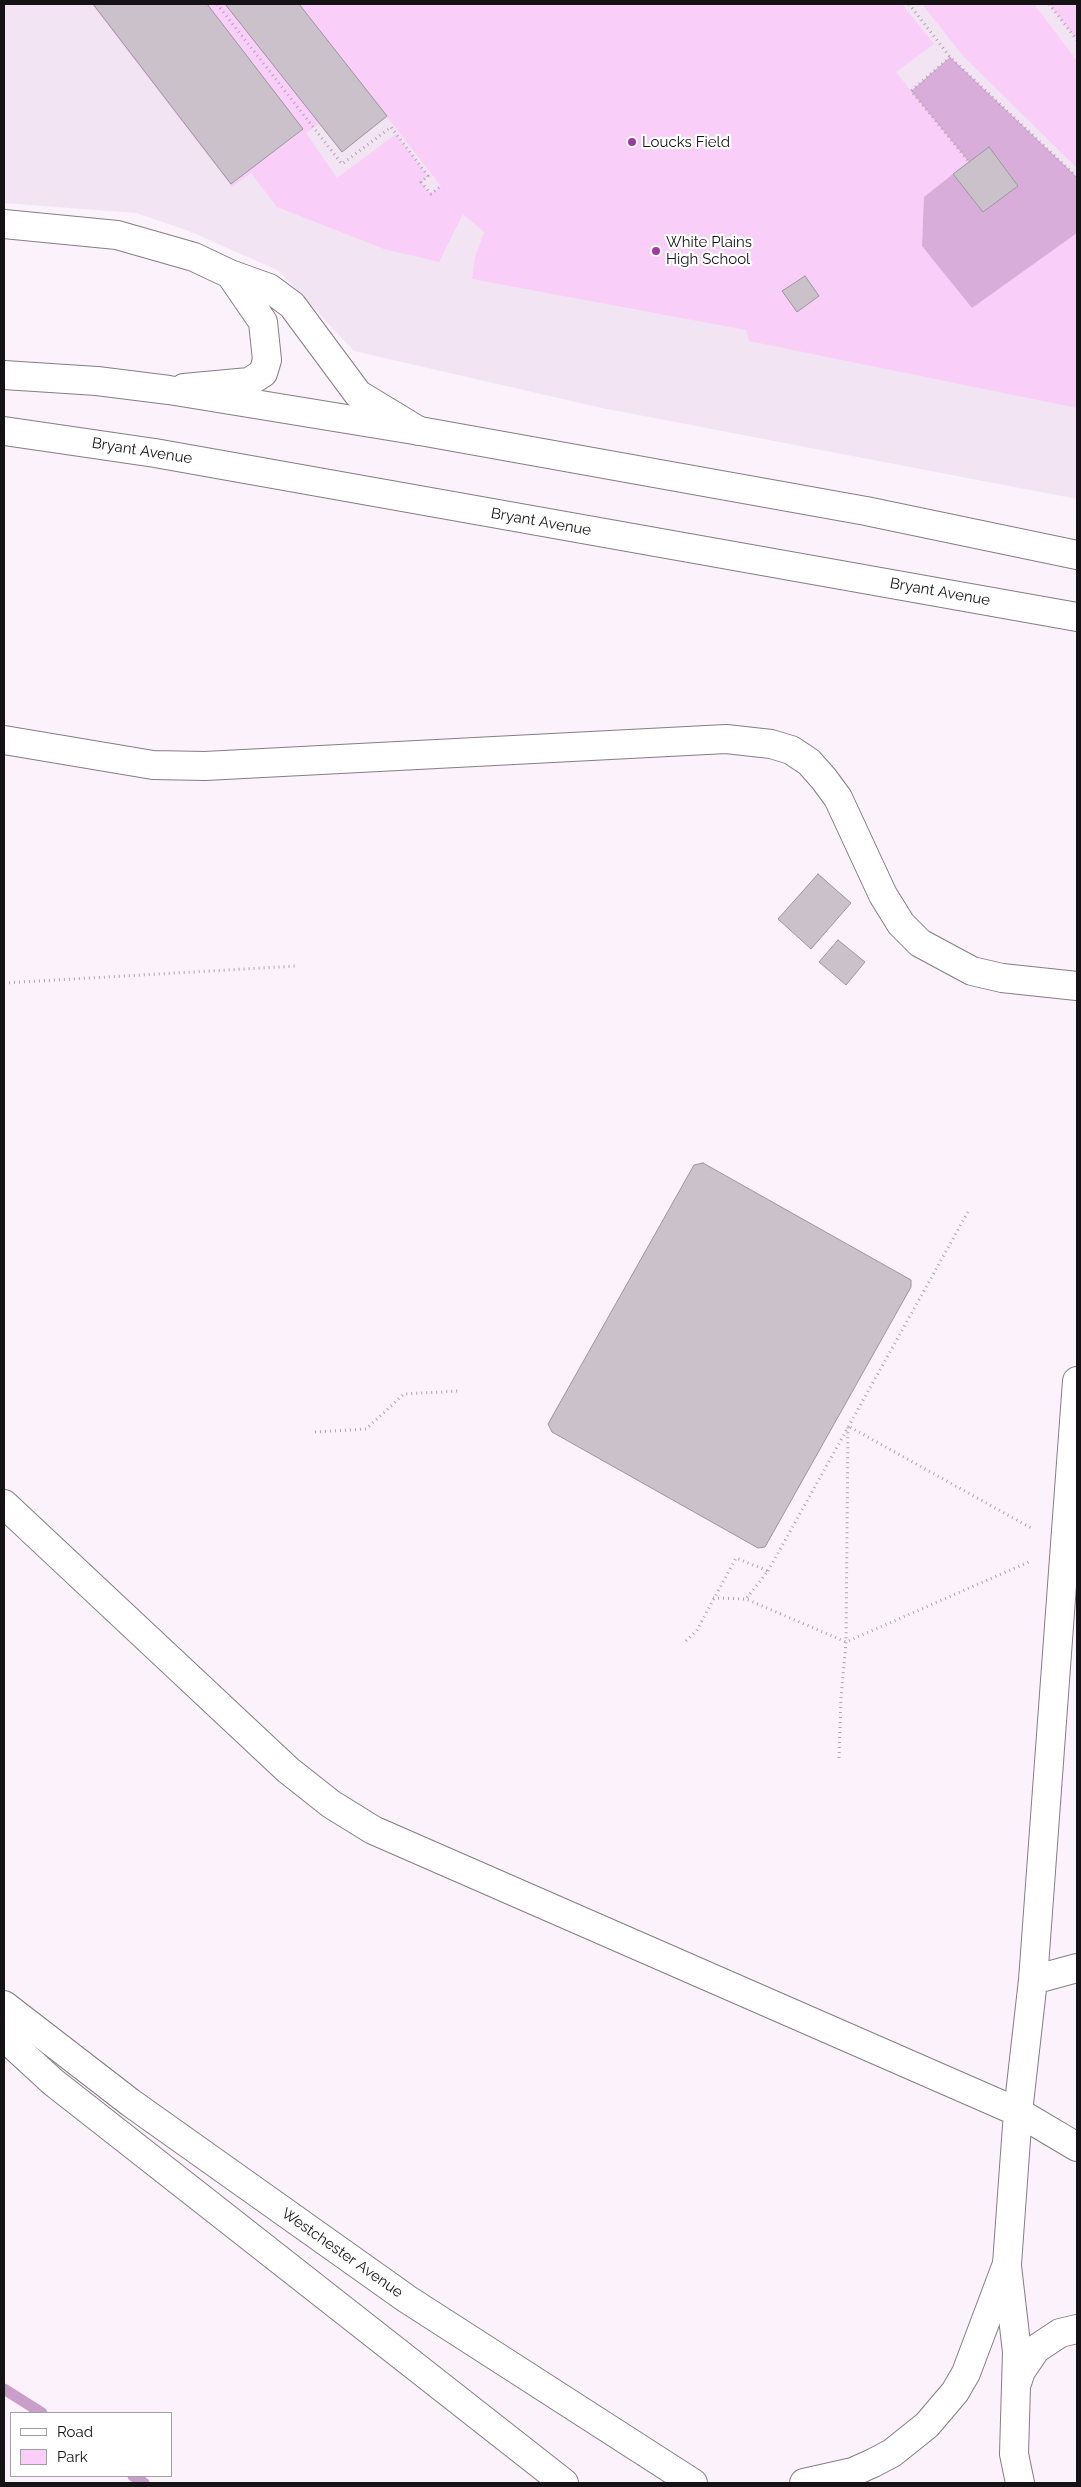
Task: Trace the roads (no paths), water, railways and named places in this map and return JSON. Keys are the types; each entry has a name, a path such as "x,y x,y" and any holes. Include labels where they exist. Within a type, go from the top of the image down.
{"main road":[{"path":"4,224 117,235 194,257 230,274 269,288 292,305 358,394 420,431"},
{"path":"169,390 249,382 263,373 267,360 263,322 230,274"},
{"path":"4,376 97,381 169,390 420,431 866,512 1077,554"},
{"name":"Bryant Avenue","path":"4,431 164,454 1077,617"},
{"path":"4,740 153,765 205,766 726,739 771,744 791,750 808,762 824,779 838,798 884,895 901,924 920,943 972,971 1002,978 1077,986"},
{"path":"1020,2483 1014,2454 1015,2319 1007,2264 1018,2112 1033,1980 1077,1381"},
{"path":"4,1504 288,1770 331,1804 373,1830 1018,2112 1077,2147"},
{"path":"1033,1980 1077,1968"},
{"name":"Westchester Avenue","path":"4,2005 130,2103 407,2299 696,2483"},
{"path":"4,2037 53,2082 564,2483"},
{"path":"804,2483 853,2472 873,2463 892,2453 927,2425 955,2392 966,2373 1007,2264"},
{"path":"1016,2384 1020,2371 1036,2349 1060,2333 1077,2329"}],"waterway":[{"path":"4,2389 40,2412"},
{"path":"135,2477 144,2483"}],"place":[{"name":"Loucks Field","path":"632,142"},
{"name":"White Plains High School","path":"656,251"}]}
